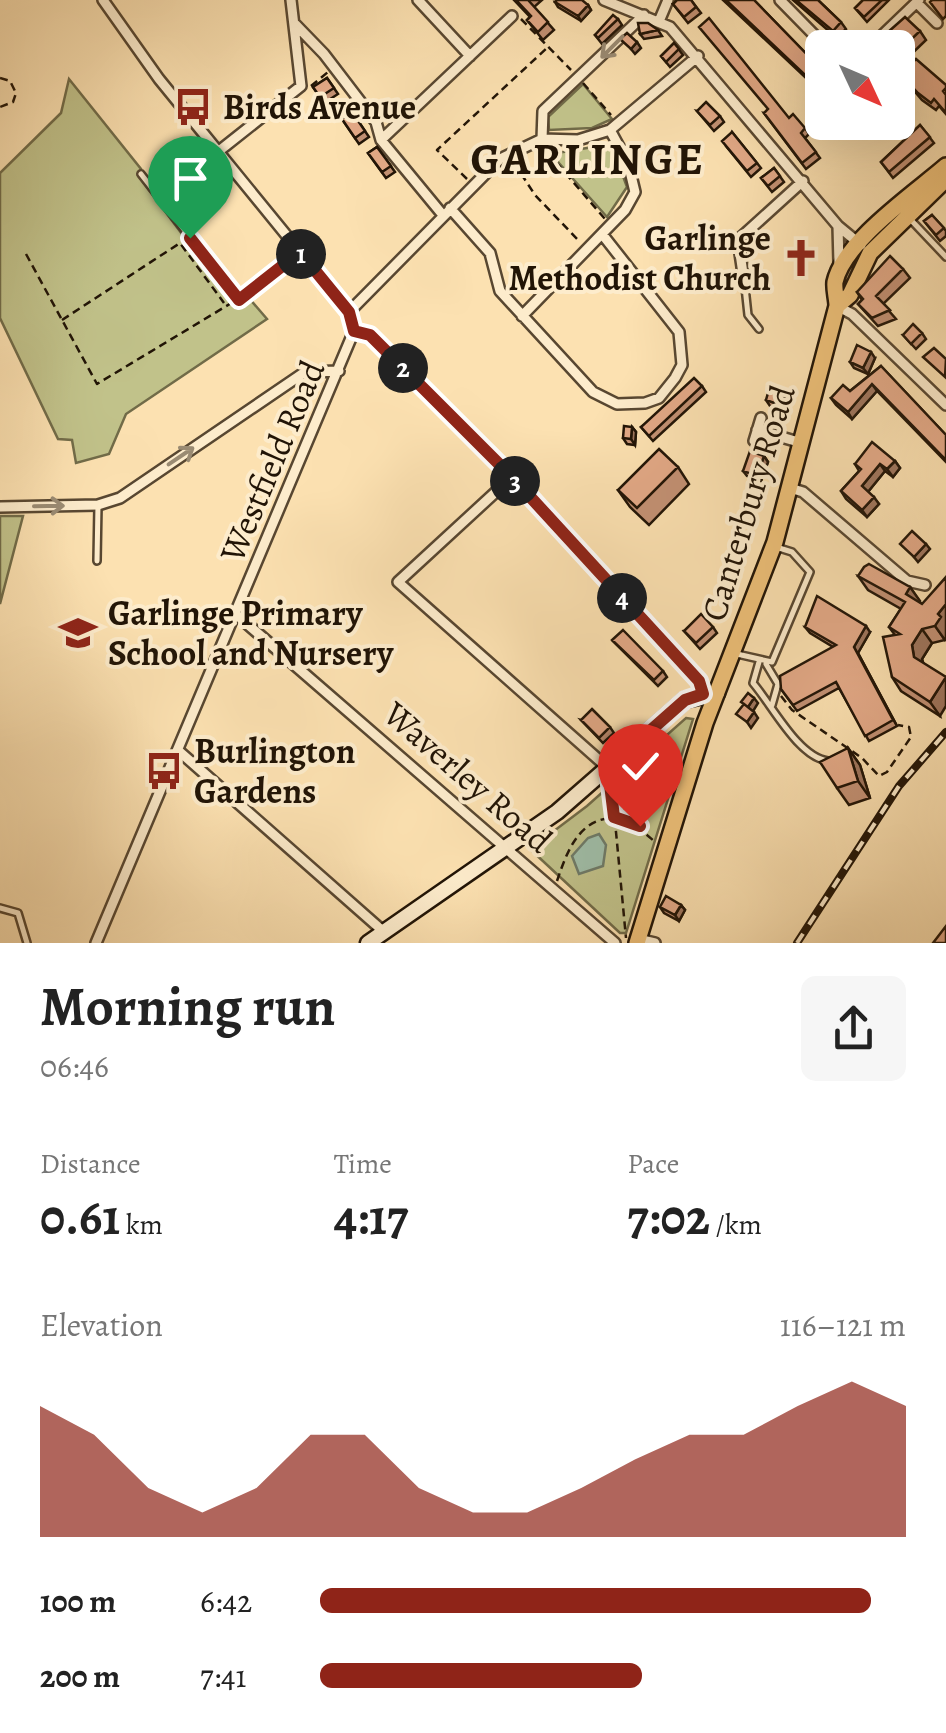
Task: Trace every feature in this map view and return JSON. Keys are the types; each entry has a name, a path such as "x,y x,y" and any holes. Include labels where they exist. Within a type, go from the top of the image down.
{"highway":[{"name":"Canterbury Road","path":"634,940 710,694 734,653 774,546 837,306 836,282 946,166"},
{"name":"Canterbury Road","path":"837,306 850,294 865,249 946,180"}],"main road":[{"path":"368,943 507,847 608,768 685,700 710,694"}],"street":[{"path":"103,0 349,312 354,331 370,335 512,477 710,694"},
{"path":"219,151 301,86 292,0"},
{"path":"418,0 470,56"},
{"path":"604,0 660,19 698,56 838,226 865,249"},
{"path":"660,19 668,0"},
{"path":"780,0 809,30"},
{"path":"888,30 918,1 936,23"},
{"path":"548,140 544,111 644,14"},
{"path":"381,140 514,15"},
{"path":"294,22 376,122 381,140 446,211 482,240 500,292 522,316 603,400 645,403 667,390 682,366 680,332 602,234"},
{"path":"349,312 364,301 446,211 508,154 548,140 578,140 614,127 698,56"},
{"path":"522,316 602,234 635,192 614,127"},
{"path":"745,287 738,240 803,181"},
{"path":"836,282 838,226"},
{"path":"744,272 758,267"},
{"path":"837,306 852,314 945,403"},
{"name":"Westfield Road","path":"101,941 354,331"},
{"path":"0,506 98,506 120,498 306,372 339,371"},
{"path":"754,441 761,418"},
{"path":"758,430 802,442"},
{"path":"512,477 398,582 608,768"},
{"path":"790,488 803,492 907,581 925,585"},
{"name":"Waverley Road","path":"238,616 614,943"},
{"path":"180,752 384,932"},
{"path":"634,940 655,943"}],"lane":[{"path":"142,174 239,300 300,252"},
{"path":"907,216 946,256"},
{"path":"745,287 748,315 760,329"},
{"path":"97,560 98,506"},
{"path":"734,653 762,663 775,658 810,572 792,552 774,546"},
{"path":"762,663 777,691 772,705"},
{"path":"762,663 753,683 816,757 824,762 839,754"},
{"path":"0,908 18,914 27,943"}],"path":[{"path":"514,15 579,78 614,127"},
{"path":"473,185 437,150 548,46"},
{"path":"301,86 309,88 334,67"},
{"path":"0,78 10,80 16,93 13,102 0,107"},
{"path":"548,140 555,160 610,225"},
{"path":"508,154 536,195 588,249"},
{"path":"60,321 180,243 225,304"},
{"path":"26,254 92,381 103,384 225,304 239,300"},
{"path":"777,691 792,710 862,758 880,776 911,737 909,727 898,725"},
{"path":"608,768 634,940"},
{"path":"554,890 575,836 614,817 632,821 656,841"}],"green space":[{"path":"69,79 141,169 138,175 235,305 248,297 267,319 126,414 109,454 76,463 72,440 58,439 0,318 0,173 61,113"},
{"path":"583,84 612,119 592,128 549,130 548,117"},
{"path":"611,144 627,187 607,217 558,162 557,153"},
{"path":"0,516 23,516 0,604"},
{"path":"686,718 693,719 626,933 620,933 530,849 587,806"}],"shaded area":[{"path":"659,759 661,776 644,795 637,793 633,780 642,767"},
{"path":"599,834 606,845 603,866 579,874 572,856 588,838"}],"building":[{"path":"516,0 528,0 548,22 538,32 527,20 531,16"},
{"path":"557,0 582,0 588,5 578,16"},
{"path":"677,0 691,0 696,7 684,17 673,4"},
{"path":"726,0 754,0 805,52 805,75"},
{"path":"796,0 818,0 841,22 832,30"},
{"path":"863,0 882,0 864,17 855,8"},
{"path":"946,0 943,19 930,2"},
{"path":"613,15 618,19 598,38 595,35"},
{"path":"905,17 920,31 915,36 915,30 890,30"},
{"path":"709,18 789,118 793,114 805,128 801,133 816,152 802,163 764,113 768,109 699,27"},
{"path":"638,23 648,23 658,30 640,34"},
{"path":"627,33 637,42 631,49 620,39"},
{"path":"674,43 679,49 666,62 661,56"},
{"path":"915,60 946,85 946,113 934,99 931,103 915,90"},
{"path":"327,78 334,88 320,97 313,87"},
{"path":"706,102 720,116 710,125 697,111"},
{"path":"352,112 365,131 355,138 342,119"},
{"path":"920,125 930,137 889,172 881,162 904,140 915,140 915,130"},
{"path":"732,132 757,163 747,171 722,141"},
{"path":"377,147 391,166 382,172 368,153"},
{"path":"774,168 780,176 768,186 761,178"},
{"path":"932,215 944,228 936,235 924,221"},
{"path":"890,256 903,269 876,296 890,310 872,318 858,304 863,299 857,292"},
{"path":"913,324 922,333 911,344 903,335"},
{"path":"857,345 871,352 863,368 850,362"},
{"path":"934,348 946,359 945,377 923,357"},
{"path":"881,366 946,435 946,460 872,384 848,412 831,398 843,385 850,391"},
{"path":"694,378 702,386 649,436 641,427"},
{"path":"770,386 781,390 777,404 766,400"},
{"path":"624,426 632,427 631,439 623,438"},
{"path":"872,442 895,461 887,469 880,464 862,486 874,497 862,510 841,491 861,469 855,464"},
{"path":"659,449 678,467 637,508 618,490"},
{"path":"750,451 764,456 757,476 743,471"},
{"path":"912,531 926,544 914,557 900,544"},
{"path":"869,564 910,587 906,594 922,604 946,577 946,604 938,614 941,617 935,626 922,629 912,645 914,657 946,677 930,702 892,677 883,637 900,634 889,627 905,602 858,576"},
{"path":"817,596 866,626 854,647 893,720 865,736 836,682 793,705 781,689 780,676 836,645 805,627"},
{"path":"701,614 713,627 696,643 684,631"},
{"path":"623,630 663,671 654,680 612,640"},
{"path":"748,693 754,698 748,707 741,702"},
{"path":"744,704 754,712 747,722 736,714"},
{"path":"592,709 610,727 599,738 581,720"},
{"path":"848,748 858,781 837,788 820,762"},
{"path":"666,896 681,905 675,915 660,907"},
{"path":"946,926 946,943 933,943"}],"railway":[{"path":"797,943 899,786 946,732"}],"place":[{"name":"Birds Avenue","path":"193,107"},
{"name":"Garlinge Methodist Church","path":"801,258"},
{"name":"Garlinge Primary School and Nursery","path":"78,633"},
{"name":"Burlington Gardens","path":"164,771"}],"district":[{"name":"GARLINGE","path":"588,159"}],"route":[{"path":"190,238 239,300 300,252 349,312 354,331 370,335 512,477 699,681 703,694 685,700 608,768 614,817 640,826"}]}
